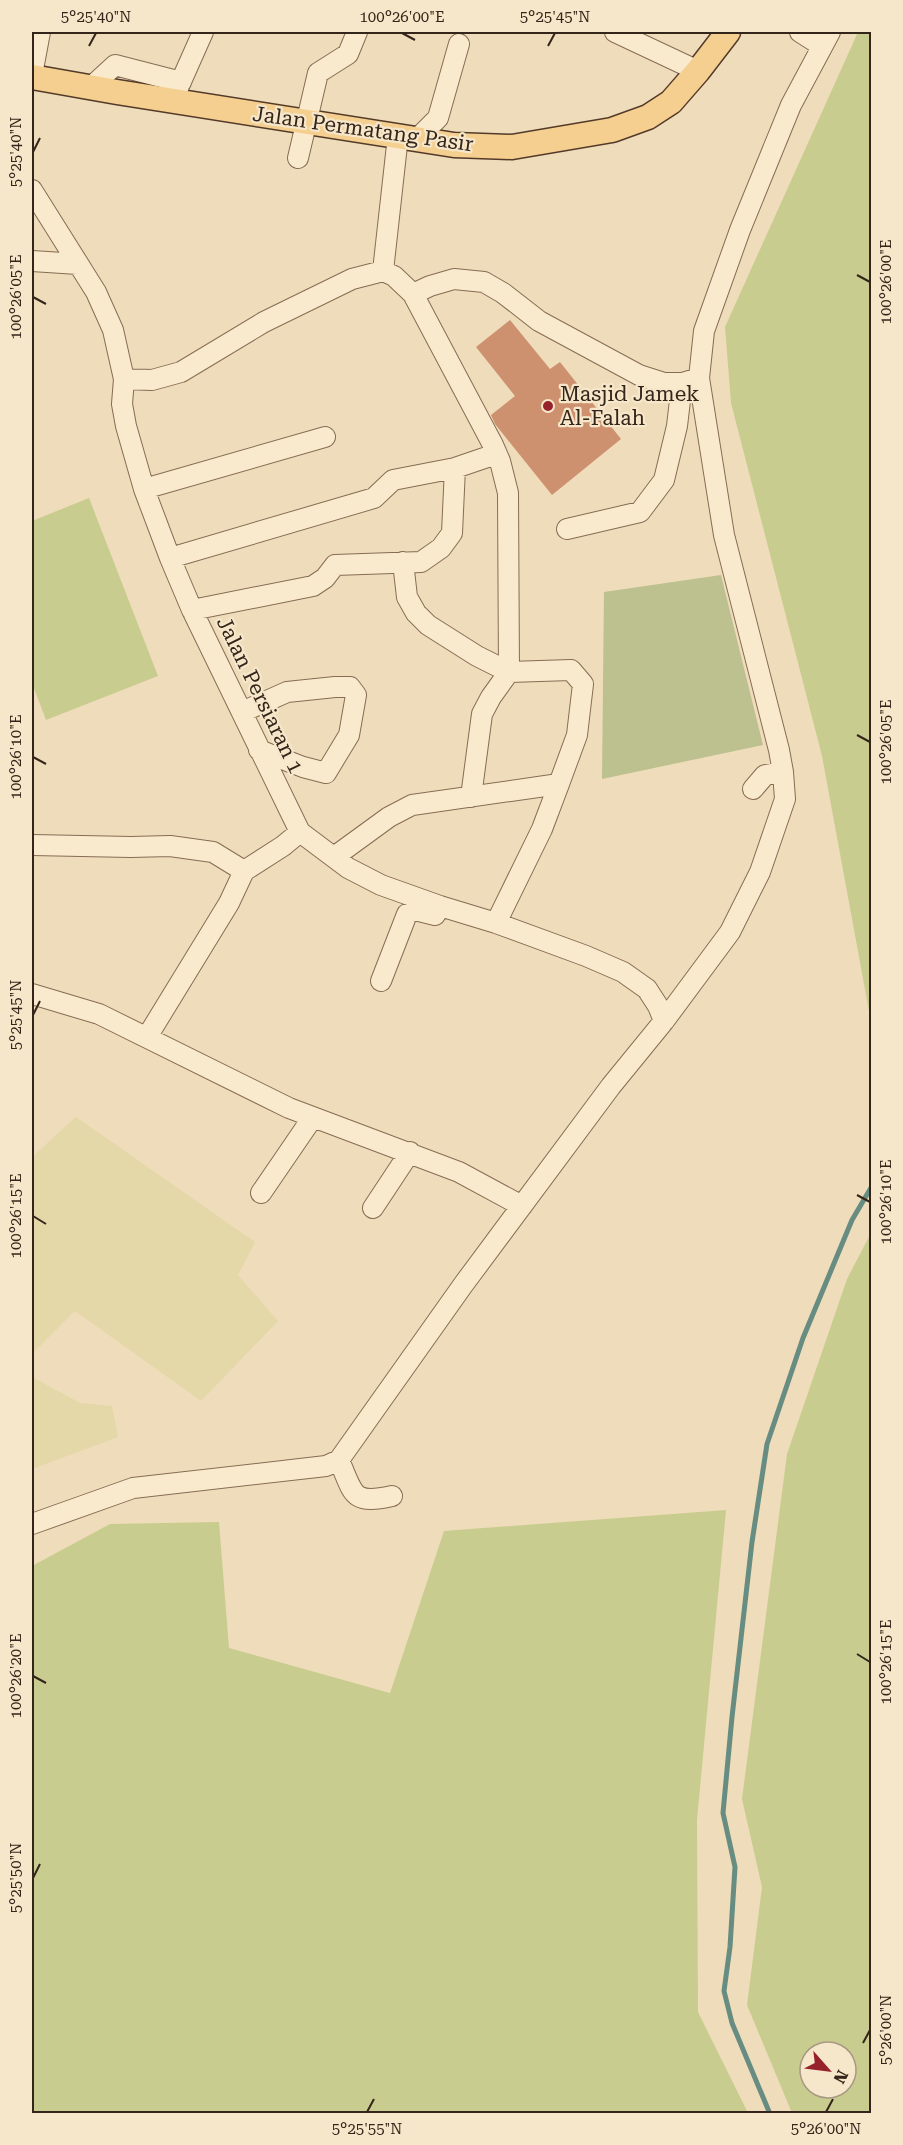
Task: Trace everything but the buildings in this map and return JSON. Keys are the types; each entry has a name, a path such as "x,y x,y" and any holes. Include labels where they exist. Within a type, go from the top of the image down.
{"main road":[{"name":"Jalan Permatang Pasir","path":"32,76 90,88 177,91 305,121 454,145 512,147 612,130 648,117 671,102 728,32"}],"street":[{"path":"32,76 40,32"},
{"path":"177,91 203,32"},
{"path":"298,158 318,73 348,54 357,32"},
{"path":"615,32 698,71"},
{"path":"567,529 640,512 664,480 704,331 740,230 791,105 826,39 800,32"},
{"path":"383,271 408,138 438,118 459,44"},
{"name":"Jalan Persiaran 1","path":"32,190 96,292 113,330 124,379 122,404 126,426 144,489 192,610 300,832 348,868 437,910 496,923 623,972 647,989 664,1021"},
{"path":"32,261 78,264"},
{"path":"124,379 152,380 181,372 264,322 352,279 383,271 394,276 413,294 496,454 508,492 509,672 482,714 471,797"},
{"path":"413,294 454,279 484,282 503,293 539,321 639,375 664,383 690,381"},
{"path":"32,1524 133,1488 326,1466 339,1460 463,1285 611,1086 664,1021 730,932 760,873 785,799 783,772 724,535 690,381"},
{"path":"144,489 324,437"},
{"path":"170,558 374,498 393,480 455,468 496,454"},
{"path":"192,610 313,586 325,578 334,565 421,562 441,548 452,533 455,468"},
{"path":"403,562 406,597 416,613 428,625 477,656 509,672 571,670 583,684 577,735 542,829 496,923"},
{"path":"242,712 287,692 350,687 356,695 349,735 326,773 259,750"},
{"path":"753,789 765,775 783,772"},
{"path":"334,857 389,817 412,805 559,784"},
{"path":"147,1037 229,903 244,871 284,846 300,832"},
{"path":"32,845 170,846 213,852 244,871"},
{"path":"381,981 407,914 415,910 437,910"},
{"path":"32,993 99,1014 289,1108 459,1172 522,1206"},
{"path":"261,1193 313,1117"},
{"path":"373,1208 410,1152"},
{"path":"339,1460 357,1496 364,1500 392,1496"}],"shaded area":[{"path":"76,1117 255,1242 238,1275 278,1321 201,1401 75,1311 32,1354 32,1157"},
{"path":"32,1377 80,1403 112,1406 118,1437 32,1469"}],"green space":[{"path":"858,32 872,32 871,1022 822,756 731,403 725,327"},
{"path":"89,498 158,676 46,720 32,683 32,521"},
{"path":"721,575 763,745 602,779 604,592"},
{"path":"871,1233 871,2113 792,2113 747,2005 762,1887 742,1799 787,1454 847,1279"},
{"path":"726,1510 697,1820 698,2012 748,2113 32,2113 32,1566 110,1524 219,1522 229,1648 390,1693 444,1531"}],"waterway":[{"path":"770,2114 732,2023 724,1991 730,1947 735,1867 723,1813 732,1717 752,1542 767,1444 803,1338 852,1220 872,1186"}],"place":[{"name":"Masjid Jamek Al-Falah","path":"548,406"}]}
